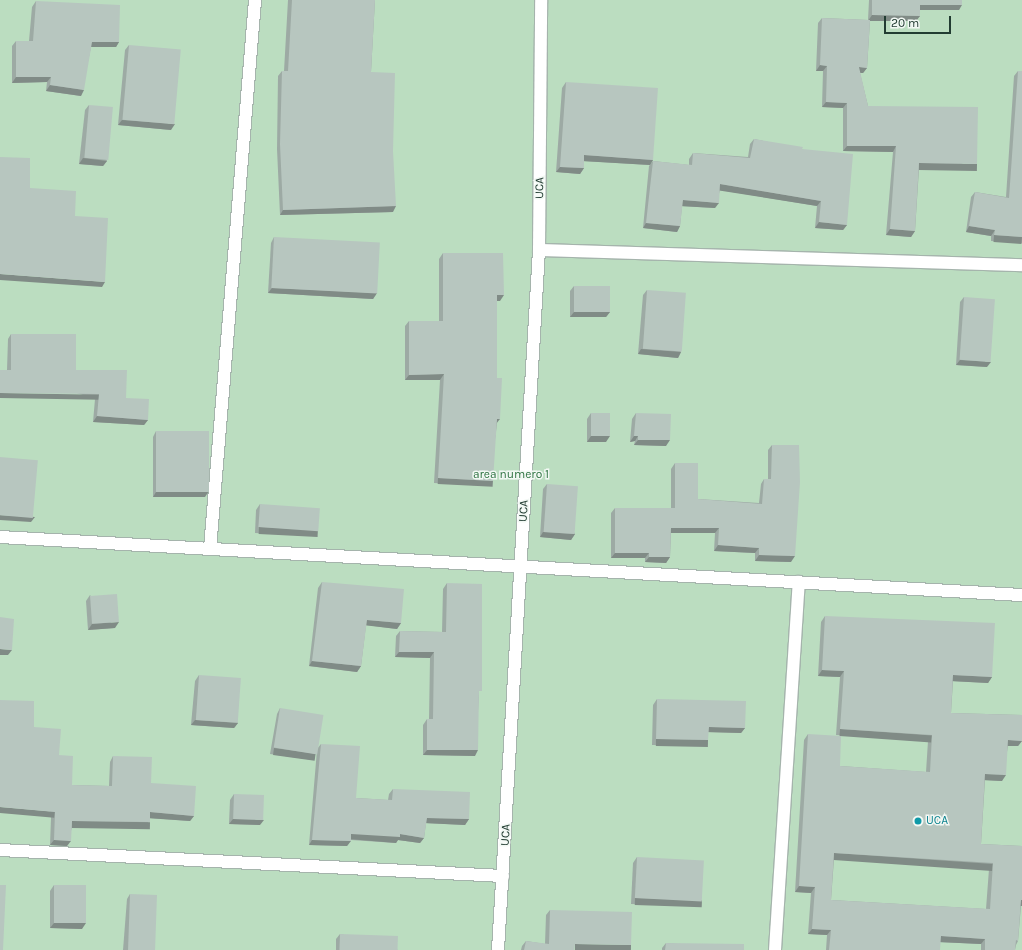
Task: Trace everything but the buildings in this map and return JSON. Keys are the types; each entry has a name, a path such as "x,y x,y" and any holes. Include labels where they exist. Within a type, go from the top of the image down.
{"street":[{"path":"210,548 256,0"},
{"name":"UCA","path":"498,950 539,250 541,0"},
{"path":"539,250 1022,264"},
{"path":"0,537 1022,595"},
{"path":"775,950 799,582"},
{"path":"0,850 503,876"}],"green space":[{"name":"area numero 1","path":"0,0 1022,0 1022,950 0,950"}],"place":[{"name":"UCA","path":"918,821"}]}
